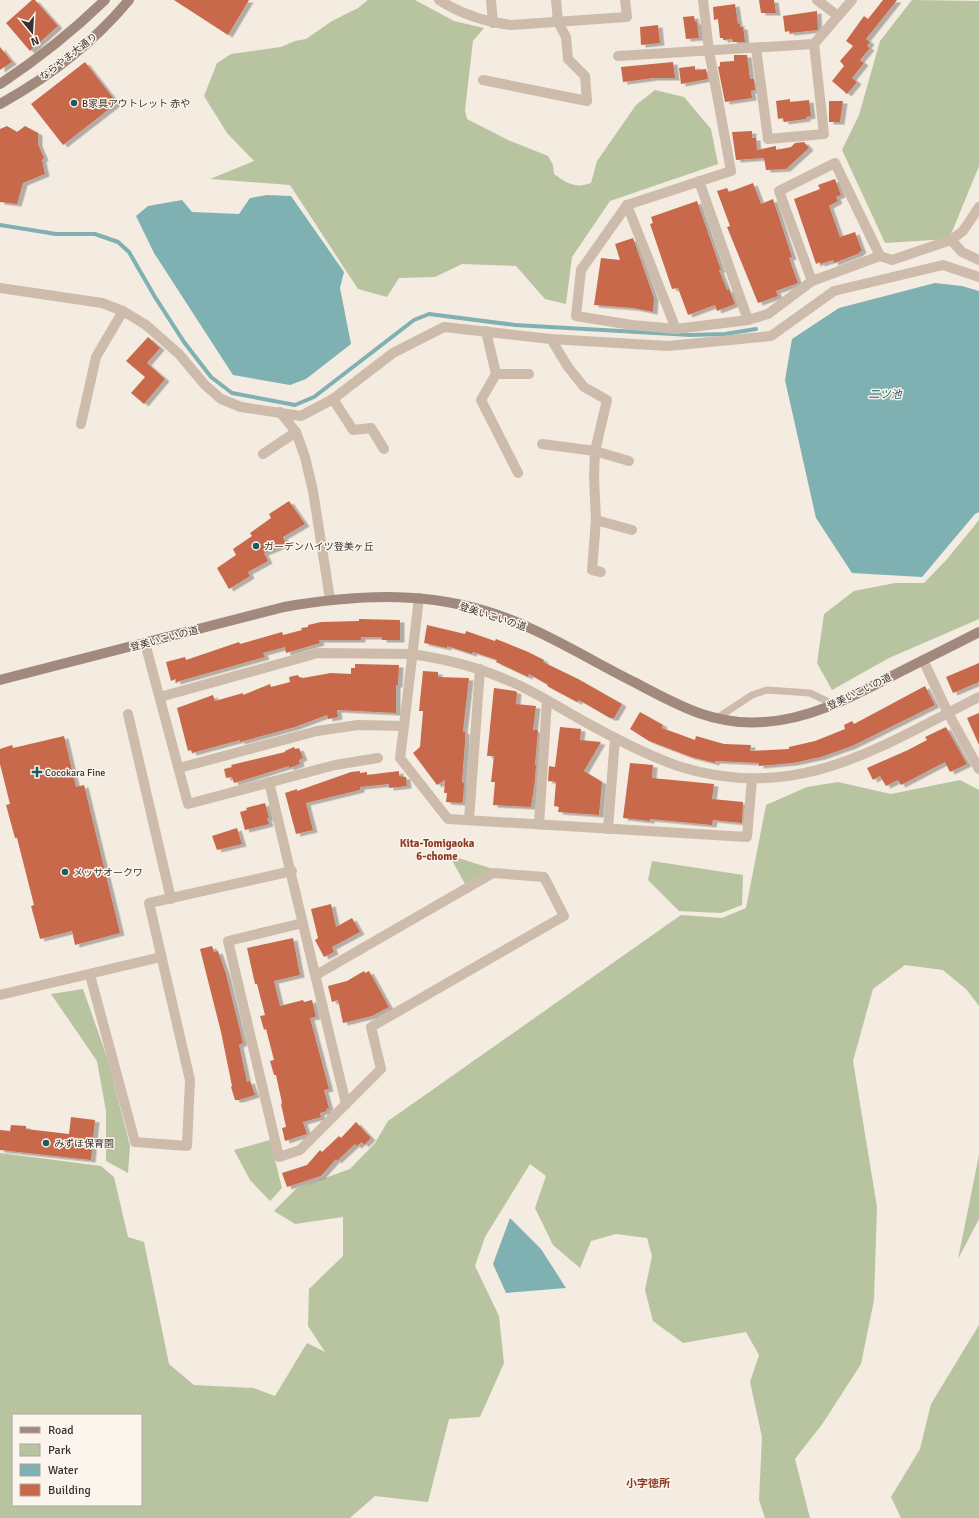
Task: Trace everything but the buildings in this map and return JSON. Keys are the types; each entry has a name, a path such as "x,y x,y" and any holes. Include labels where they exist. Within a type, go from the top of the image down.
{"street":[{"name":"ならやま大通り","path":"0,84 32,63 79,25 105,0"},
{"name":"ならやま大通り","path":"0,104 50,72 85,44 129,0"},
{"path":"439,0 455,10 493,23 511,25 627,17 625,0"},
{"path":"491,0 493,23"},
{"path":"483,80 587,100 585,76 568,60 566,37 558,22 556,0"},
{"path":"703,0 709,51 731,171 627,205 581,270 576,316 632,325 676,329 748,320 768,314 812,281 880,256 892,260 951,240 963,231 979,207"},
{"path":"817,0 838,16"},
{"path":"618,56 814,44 852,0"},
{"path":"756,48 768,139 824,134 814,44"},
{"path":"812,281 779,191 835,163 880,256"},
{"path":"699,182 748,320"},
{"path":"627,205 676,329"},
{"path":"951,240 962,252 979,260"},
{"path":"0,288 102,303 123,311 146,325 179,354 205,385 221,399 241,407 301,416 333,399 393,353 444,326 551,339 668,346 771,336 834,291 943,265 979,277"},
{"path":"81,424 96,357 123,311"},
{"path":"486,332 496,374 481,400 518,473"},
{"path":"551,339 568,367 584,387 607,400 595,451 594,477 596,520 592,570 601,572"},
{"path":"496,374 529,374"},
{"path":"333,399 353,430 370,428 384,449"},
{"path":"280,412 296,432 313,491 330,599"},
{"path":"263,454 296,432"},
{"path":"542,444 595,451 629,461"},
{"path":"596,520 632,530"},
{"name":"登美いこいの道","path":"0,680 284,607 330,599 368,596 419,598 472,608 532,628 684,709 717,718 748,722 776,721 808,714 835,705 979,632"},
{"path":"419,598 411,654 400,758 448,819 747,837 752,779"},
{"path":"145,643 188,804 335,765 378,758"},
{"path":"160,697 318,653 411,654 454,661 480,669 514,683 614,738 678,766 708,773 752,779 790,776 828,768 868,752 979,697"},
{"path":"923,660 948,713 979,769"},
{"path":"469,820 480,669"},
{"path":"539,824 547,701"},
{"path":"128,714 171,899"},
{"path":"179,768 324,729 358,725 404,726"},
{"path":"608,828 614,738"},
{"path":"269,782 292,871 346,1104"},
{"path":"90,975 135,1142 187,1146 190,1080 149,903 292,871"},
{"path":"303,923 228,941 279,1157 300,1150 381,1069 371,1027 564,916 544,877 493,873 316,975"},
{"path":"0,995 90,975 161,957"}],"lane":[{"path":"717,718 752,695 767,690 810,693 835,705"}],"green space":[{"path":"368,0 415,0 454,21 484,28 473,41 465,110 467,119 508,140 548,156 553,165 554,174 571,184 585,185 591,183 597,161 636,105 655,90 684,97 711,129 718,164 610,201 572,257 566,304 545,299 516,266 462,264 435,277 399,278 387,297 358,289 290,185 210,179 254,161 227,133 204,96 217,63 231,54 281,47 295,41 306,39 332,21 358,8"},
{"path":"912,0 979,1 979,166 949,239 885,243 842,150 859,115 880,41"},
{"path":"979,520 979,619 889,658 832,690 817,663 824,614 854,591 895,583 924,583 948,558"},
{"path":"960,780 979,790 979,1006 967,990 943,970 905,965 873,989 853,1061 877,1207 874,1300 861,1364 823,1423 795,1459 810,1518 765,1518 759,1500 762,1437 750,1382 759,1355 746,1332 683,1343 653,1321 645,1290 652,1256 647,1238 616,1234 591,1241 580,1268 553,1245 535,1208 546,1176 530,1164 485,1237 475,1266 499,1316 504,1363 480,1417 449,1419 428,1502 375,1496 350,1518 0,1518 0,1153 101,1166 114,1177 128,1237 144,1242 169,1364 194,1385 253,1388 275,1396 307,1343 325,1352 308,1326 309,1289 343,1256 343,1217 295,1224 274,1211 297,1188 350,1169 375,1143 388,1121 681,915 722,918 746,908 766,805 807,787 838,782 891,794"},
{"path":"449,855 493,869 465,884"},
{"path":"652,861 743,875 742,905 721,913 679,911 648,880"},
{"path":"83,989 108,1060 130,1146 128,1173 106,1161 106,1111 97,1061 51,994"},
{"path":"270,1140 282,1188 270,1201 250,1180 234,1150"},
{"path":"979,1155 979,1219 958,1259"},
{"path":"979,1325 979,1518 901,1518 891,1497 920,1449 931,1404"}],"water":[{"path":"267,195 291,196 344,272 340,288 351,344 306,379 290,385 233,375 154,253 136,216 148,206 182,200 192,212 239,214 250,198"},
{"name":"二ツ池","path":"935,283 962,286 979,291 979,512 975,514 922,577 852,573 816,518 785,380 792,339 839,308"},
{"path":"510,1218 541,1249 566,1288 506,1293 493,1264"}],"waterway":[{"path":"0,225 56,234 95,234 118,242 129,252 155,297 184,342 211,377 232,393 295,405 314,397 414,320 429,314 515,325 690,335 725,334 756,329"}],"place":[{"name":"B家具アウトレット 赤や","path":"74,103"},
{"name":"ガーデンハイツ登美ヶ丘","path":"256,546"},
{"name":"Cocokara Fine","path":"37,772"},
{"name":"メッサオークワ","path":"65,872"},
{"name":"みずほ保育園","path":"46,1143"}],"district":[{"name":"Kita-Tomigaoka 6-chome","path":"437,849"},
{"name":"小字徳所","path":"648,1483"}]}
